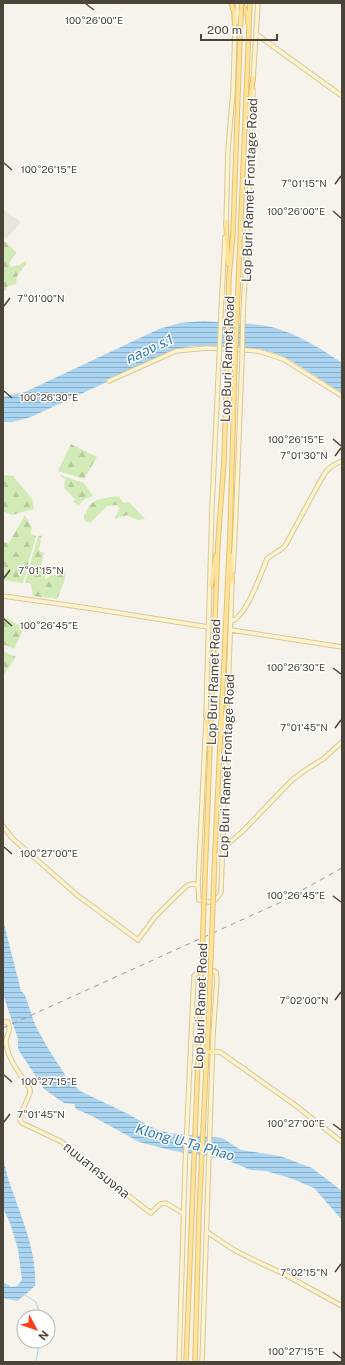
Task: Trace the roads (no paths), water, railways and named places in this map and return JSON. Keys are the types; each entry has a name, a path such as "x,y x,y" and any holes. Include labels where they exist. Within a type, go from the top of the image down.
{"main road":[{"path":"231,3 234,12 235,34"},
{"name":"Lop Buri Ramet Frontage Road","path":"238,3 228,150 226,222 212,506 211,586 208,627 206,713 201,791 198,885 199,900 207,903 216,900 221,892 232,582 237,507 243,314 253,108 253,78 258,3"},
{"path":"242,3 247,14 249,31"},
{"name":"Lop Buri Ramet Road","path":"186,1362 218,542 224,461 229,277 233,234 242,3"},
{"name":"Lop Buri Ramet Road","path":"194,1362 206,1052 230,534 235,360 250,3"},
{"path":"256,34 342,96"},
{"path":"245,140 253,78"},
{"path":"226,222 229,277"},
{"path":"233,234 241,235"},
{"path":"109,381 176,352 207,348 258,351 283,359 342,396"},
{"path":"224,461 232,461"},
{"path":"231,621 234,621 239,616 250,599 267,560 272,554 285,546 325,472 336,463 342,461"},
{"path":"230,534 232,582"},
{"path":"211,586 218,542"},
{"path":"3,596 208,627"},
{"path":"231,630 342,646"},
{"path":"220,751 227,706"},
{"path":"206,713 210,752"},
{"path":"222,849 242,832 292,780 323,759 342,742"},
{"path":"3,826 12,838 77,895 138,940 155,917 178,894 188,885 198,885"},
{"path":"179,1362 185,1168 194,976 204,970 212,970 216,972 217,979 208,1169 202,1362"},
{"name":"ถนนสาครมงคล","path":"3,1022 8,1022 11,1030 6,1042 10,1059 30,1089 30,1094 20,1116 22,1123 62,1142 80,1159 151,1213 160,1204 166,1203 184,1214"},
{"path":"206,1052 220,1052 295,1105 342,1142"},
{"path":"207,1232 234,1250 282,1273 342,1306"},
{"path":"190,1260 198,1261"}],"water":[{"name":"คลอง ร.1","path":"204,321 267,326 302,338 342,363 342,393 292,361 275,353 257,349 192,346 176,350 31,417 13,422 3,422 3,397 25,392 159,329 180,323"},
{"name":"Klong U-Ta Phao","path":"3,920 21,991 25,995 35,1025 67,1078 80,1091 155,1129 169,1133 222,1138 241,1150 280,1156 312,1168 342,1191 342,1220 314,1188 293,1179 266,1171 251,1170 224,1159 174,1151 139,1142 92,1116 76,1109 74,1104 64,1103 44,1089 18,1049 18,1039 3,994"},
{"path":"3,1157 9,1181 31,1247 35,1273 35,1286 17,1301 3,1298 3,1282 11,1287 17,1286 22,1280 18,1249 10,1223 3,1208"}],"waterway":[{"path":"25,1295 36,1302 38,1309"},
{"path":"36,1362 38,1349"}],"railway":[{"path":"3,1028 279,903 342,868"}]}
